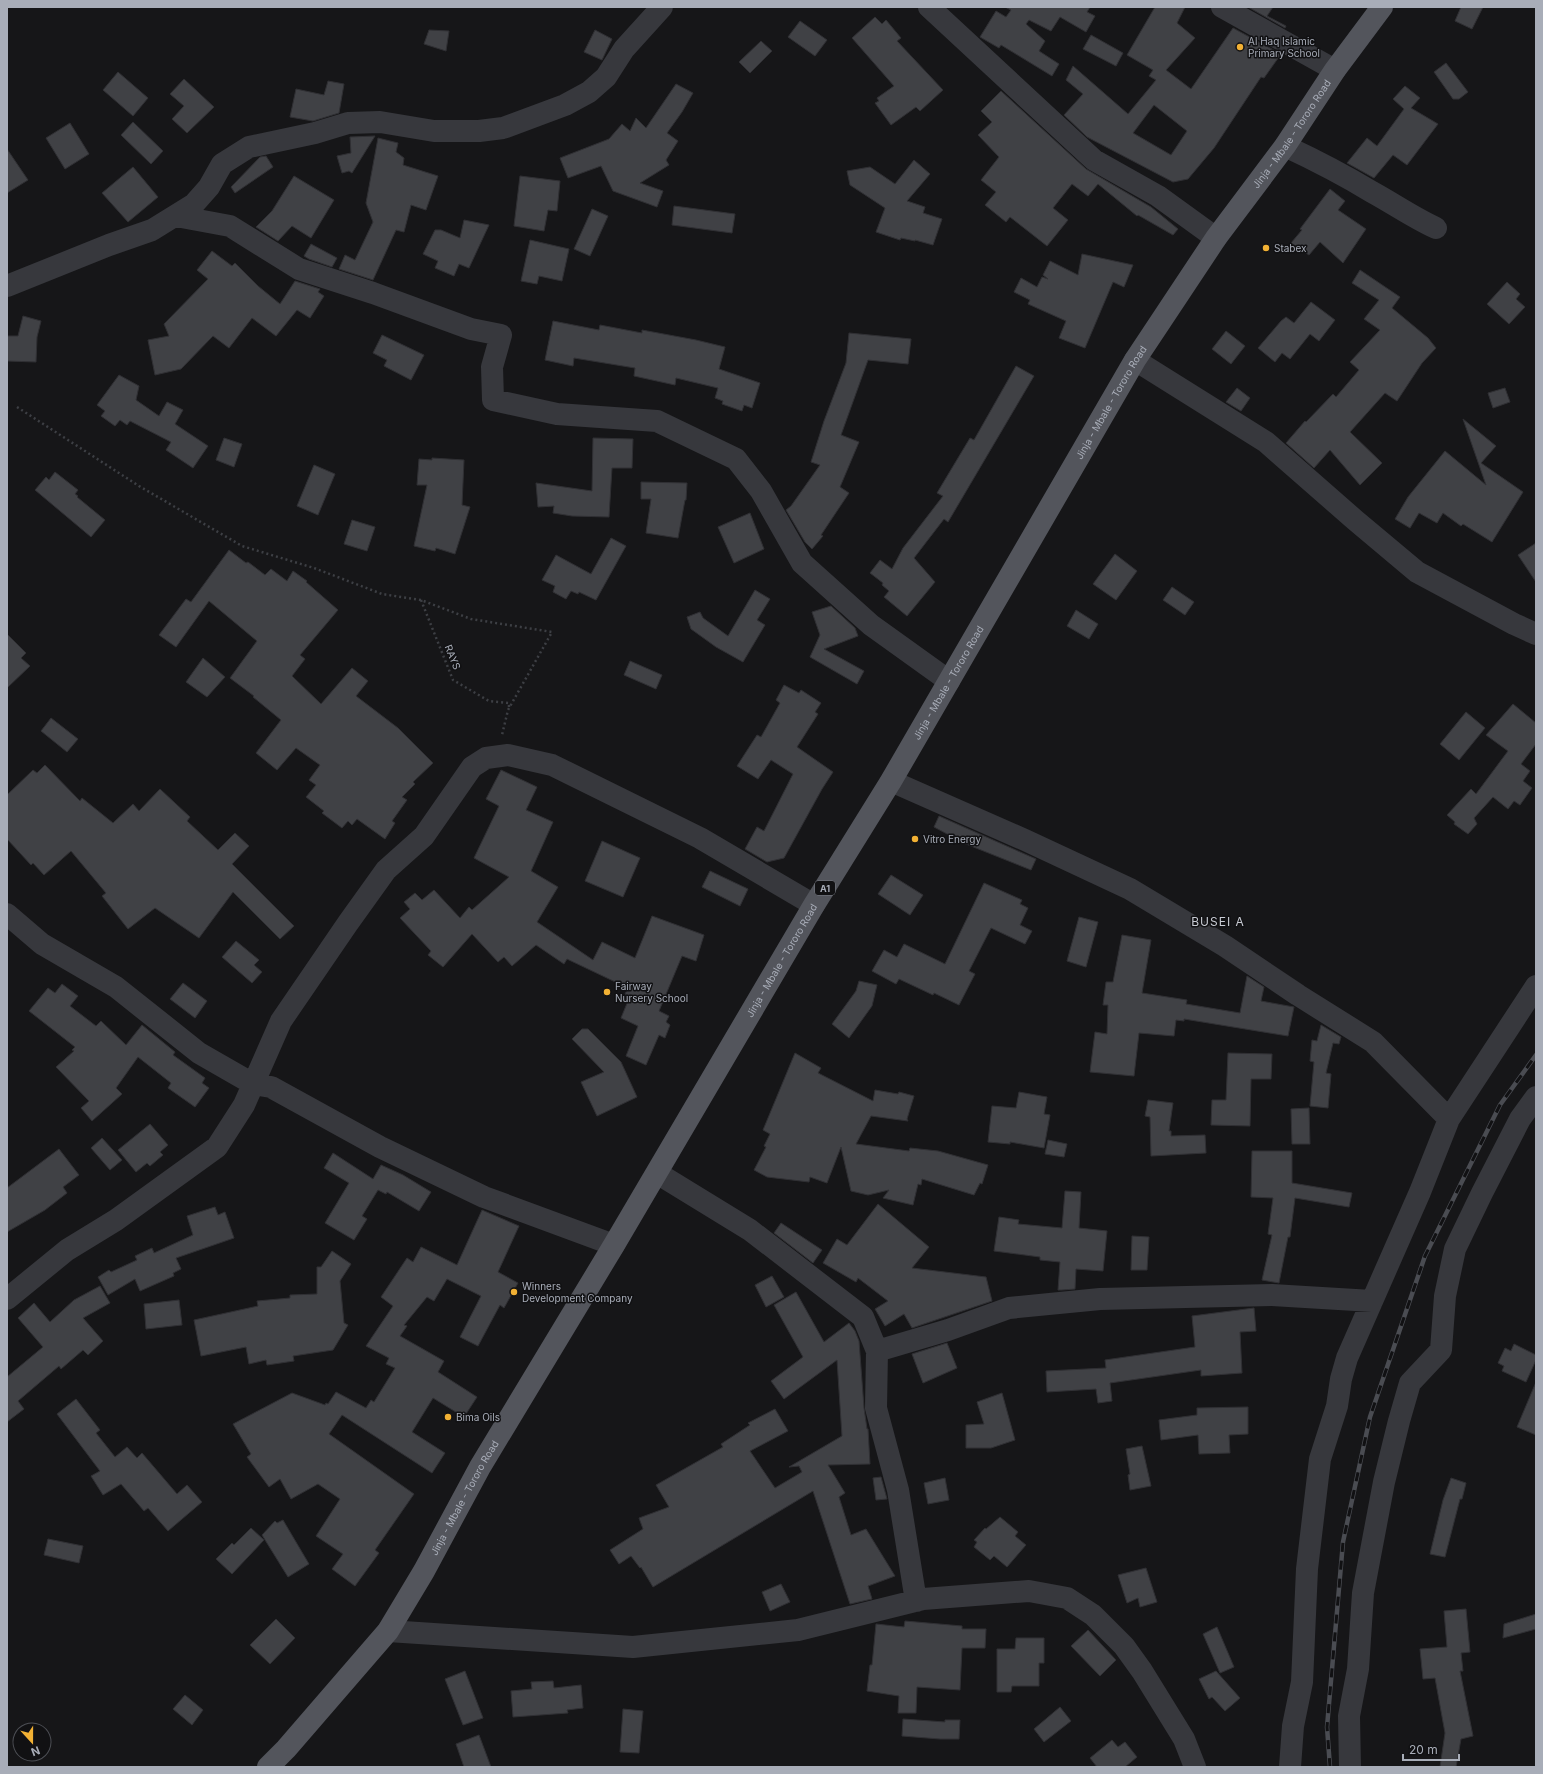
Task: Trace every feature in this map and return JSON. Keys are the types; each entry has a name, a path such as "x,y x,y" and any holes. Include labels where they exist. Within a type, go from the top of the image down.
{"main road":[{"name":"Jinja - Mbale - Tororo Road","path":"268,1767 286,1749 388,1631 424,1571 480,1467 657,1173 814,905 891,781 1135,360 1216,238 1285,146 1335,70 1382,7"}],"street":[{"path":"7,286 109,244 152,230 194,204 204,192 222,164 249,147 315,133 348,123 380,122 434,131 479,131 504,128 565,105 589,92 606,76 624,48 662,7"},
{"path":"929,7 1094,160 1158,196 1216,238"},
{"path":"1222,7 1335,70"},
{"path":"1285,146 1323,164 1374,192 1414,218 1436,228"},
{"path":"176,216 230,226 299,268 471,329 501,335 492,367 493,400 557,414 657,421 736,459 761,491 802,563 871,625 949,681"},
{"path":"1135,360 1266,442 1417,572 1536,634"},
{"path":"7,1299 67,1250 116,1220 217,1147 244,1105 282,1021 386,870 424,836 472,767 486,758 508,755 552,765 700,838 814,905"},
{"path":"891,781 1025,840 1130,889 1225,946 1298,995 1373,1042 1449,1119"},
{"path":"7,914 42,944 116,987 199,1054 253,1084 271,1087 380,1147 484,1197 614,1245"},
{"path":"1290,1767 1293,1726 1302,1682 1307,1568 1320,1459 1337,1406 1341,1379 1347,1358 1420,1192 1449,1119 1536,986"},
{"path":"1350,1767 1349,1716 1358,1669 1363,1594 1384,1482 1399,1421 1410,1383 1441,1350 1445,1296 1455,1249 1520,1119 1536,1097"},
{"path":"657,1173 750,1230 863,1318 877,1351 876,1408 898,1490 916,1601"},
{"path":"877,1351 948,1330 1009,1308 1100,1298 1272,1295 1372,1301"},
{"path":"388,1631 633,1647 798,1630 916,1601 1029,1591 1067,1598 1093,1615 1124,1646 1142,1671 1184,1739 1195,1767"}],"path":[{"path":"17,407 139,486 242,546 314,568 382,594 421,600 471,619 552,632 508,710 498,756"},
{"name":"RAYS","path":"421,600 453,680 489,700 509,703 508,710"}],"building":[{"path":"1005,7 1090,7 1087,12 1095,16 1086,32 1060,17 1051,31 1029,20 1026,24 1045,41 1039,51 1059,64 1052,76 1001,45 999,48 980,37 996,11 1006,17 1011,10"},
{"path":"1155,7 1185,7 1177,23 1195,38 1166,70 1191,89 1233,28 1281,54 1264,78 1261,77 1214,148 1188,179 1173,182 1087,137 1064,115 1083,94 1066,80 1073,66 1128,114 1156,80 1149,76 1153,70 1127,55","holes":["1154,105 1187,131 1171,155 1133,133"]},
{"path":"1248,7 1273,7 1267,16 1286,26 1285,28"},
{"path":"1461,7 1483,7 1472,29 1455,21"},
{"path":"875,17 882,24 886,20 901,38 897,41 943,90 920,111 916,107 891,125 875,103 879,101 877,98 894,86 852,38"},
{"path":"800,21 827,40 815,56 788,37"},
{"path":"429,30 449,31 446,51 424,44"},
{"path":"595,30 612,39 602,60 584,52"},
{"path":"1091,35 1123,53 1116,66 1083,49"},
{"path":"761,41 772,51 750,73 739,62"},
{"path":"1446,63 1468,92 1459,99 1453,99 1434,72"},
{"path":"118,72 148,98 133,116 103,90"},
{"path":"184,79 214,107 187,133 172,119 184,106 170,94"},
{"path":"328,81 344,84 339,113 313,121 290,117 296,89 324,95"},
{"path":"676,84 693,93 667,133 678,141 666,160 669,165 640,183 663,191 657,207 613,191 601,166 568,178 560,158 609,139 622,124 630,131 636,118 646,128"},
{"path":"1405,86 1420,98 1411,108 1438,124 1407,165 1393,155 1374,178 1347,163 1367,138 1377,146 1404,109 1393,99"},
{"path":"1001,91 1086,169 1151,207 1178,229 1173,235 1138,215 1137,216 1098,184 1088,196 1072,184 1053,208 1068,220 1047,246 1010,217 1006,222 985,205 996,192 981,180 999,157 978,135 992,122 981,111"},
{"path":"133,122 163,151 151,164 121,135"},
{"path":"70,123 89,154 65,169 46,138"},
{"path":"375,136 352,173 349,171 342,173 337,156 351,153 350,137"},
{"path":"378,138 398,143 396,152 404,158 403,165 438,176 426,210 411,205 404,232 396,230 373,280 339,269 345,255 355,260 373,222 366,203"},
{"path":"7,149 28,180 7,193"},
{"path":"266,156 273,167 235,193 231,187 260,157"},
{"path":"914,160 930,174 907,201 925,207 923,213 942,219 933,245 915,240 901,238 900,240 876,232 885,208 850,185 847,171 870,167 895,184"},
{"path":"133,167 158,197 128,222 102,193"},
{"path":"294,176 334,200 311,238 292,226 278,241 256,227 272,211"},
{"path":"520,176 560,181 557,211 548,210 544,231 514,226"},
{"path":"1330,189 1345,201 1338,210 1366,229 1343,263 1320,242 1309,255 1291,243 1302,230 1300,229"},
{"path":"674,206 735,214 732,233 672,225"},
{"path":"592,209 608,216 590,256 574,249"},
{"path":"464,220 489,225 469,268 459,264 454,276 435,268 438,261 423,254 435,230 441,230 460,238"},
{"path":"530,240 569,249 562,281 539,276 537,284 521,281"},
{"path":"311,244 337,258 332,267 304,256"},
{"path":"212,251 232,266 235,263 258,286 280,304 295,281 320,289 318,292 324,296 310,318 297,310 276,336 252,318 229,348 213,336 181,369 155,375 148,340 169,336 164,324 208,279 197,270"},
{"path":"1082,254 1133,265 1124,287 1113,282 1085,348 1059,338 1066,321 1028,304 1030,300 1014,292 1021,278 1037,287 1042,277 1048,279 1043,275 1050,261 1078,275"},
{"path":"1360,270 1400,297 1392,308 1428,338 1436,348 1422,363 1397,401 1385,393 1350,432 1382,463 1360,485 1330,450 1314,468 1286,443 1305,421 1306,422 1333,394 1336,397 1359,370 1350,362 1380,330 1364,319 1379,300 1352,283"},
{"path":"1507,282 1520,294 1516,299 1525,307 1509,324 1487,304"},
{"path":"1311,302 1335,320 1319,341 1310,334 1290,359 1282,353 1275,362 1258,348 1281,321 1286,317 1294,323"},
{"path":"23,316 41,321 37,337 36,362 7,361 7,336 18,336"},
{"path":"553,321 599,330 600,325 642,333 642,330 725,347 719,369 760,383 752,408 744,405 742,411 722,404 723,401 715,398 718,388 676,378 675,385 634,376 635,368 574,358 573,366 545,360"},
{"path":"1226,331 1245,346 1231,364 1212,349"},
{"path":"849,333 911,339 908,364 868,360 841,435 859,442 840,487 849,493 821,535 823,536 812,549 805,542 786,510 791,506 820,465 811,462 824,421 846,363"},
{"path":"382,335 424,355 411,380 384,366 387,360 373,353"},
{"path":"1016,366 1034,376 948,522 944,519 914,558 935,582 907,616 884,597 889,591 882,585 883,583 870,573 880,560 892,569 903,548 943,496 937,493 970,438 974,440"},
{"path":"119,375 139,386 136,400 159,416 167,402 183,410 175,424 208,446 193,468 166,450 171,442 130,421 127,425 120,420 115,426 101,416 105,411 97,405"},
{"path":"1237,388 1250,398 1241,411 1226,402"},
{"path":"1505,388 1510,402 1493,408 1488,393"},
{"path":"1463,419 1496,446 1481,463 1523,492 1492,542 1463,524 1461,526 1443,513 1437,523 1419,513 1410,528 1395,519 1408,497 1445,451 1486,485"},
{"path":"224,438 242,444 234,467 216,460"},
{"path":"593,438 633,439 632,468 612,468 609,517 572,516 553,513 554,506 538,507 536,483 592,491"},
{"path":"432,458 464,460 462,505 470,507 455,554 436,548 435,551 414,546 427,485 417,485 419,459 432,460"},
{"path":"314,465 335,474 318,515 297,506"},
{"path":"55,472 78,490 75,494 78,496 77,497 105,520 91,537 35,490 46,477 49,480"},
{"path":"641,482 687,483 686,500 678,538 646,533 651,499 641,499"},
{"path":"750,513 764,549 734,563 718,527"},
{"path":"352,520 375,527 367,551 344,544"},
{"path":"611,538 626,546 596,600 579,592 578,594 571,591 566,599 553,592 555,586 542,580 556,555 591,574"},
{"path":"1536,543 1536,582 1518,555"},
{"path":"229,550 265,575 271,569 287,581 293,571 307,581 306,582 338,610 300,655 305,659 292,676 321,704 352,668 368,681 356,696 398,728 433,763 413,782 415,784 402,797 407,800 392,821 395,823 385,839 357,819 352,825 348,821 342,828 322,813 324,811 306,797 316,785 309,780 320,765 296,748 277,770 256,753 281,720 253,697 254,696 230,678 257,641 209,601 176,647 159,635 186,599 191,602"},
{"path":"1115,554 1137,571 1116,600 1093,584"},
{"path":"1172,587 1194,602 1185,615 1163,600"},
{"path":"755,590 770,599 757,620 765,625 743,662 716,647 691,629 687,617 700,612 703,618 728,636"},
{"path":"831,606 855,628 858,636 824,649 864,671 857,684 810,657 820,635 812,612"},
{"path":"1076,610 1098,624 1089,639 1067,626"},
{"path":"7,634 26,653 21,658 30,666 7,688"},
{"path":"203,658 225,677 207,697 186,682"},
{"path":"630,661 662,675 656,689 624,675"},
{"path":"784,685 799,693 801,690 821,703 815,712 818,714 797,747 833,772 784,858 767,862 745,849 757,827 764,831 793,774 771,760 758,779 737,766 757,735 761,737 780,703 776,700"},
{"path":"1513,704 1536,723 1536,744 1521,764 1530,771 1523,781 1532,788 1520,805 1514,801 1508,809 1493,797 1474,818 1477,824 1468,834 1454,824 1455,822 1447,815 1471,789 1476,794 1508,751 1486,735"},
{"path":"1466,712 1485,728 1459,760 1440,744"},
{"path":"51,718 78,739 67,752 41,731"},
{"path":"45,765 80,801 82,798 113,823 133,804 139,811 160,789 190,817 187,821 218,850 235,833 249,846 232,864 294,926 280,939 233,892 199,938 155,908 128,929 102,896 106,893 71,851 44,875 33,863 31,865 7,839 7,795 33,770 37,773"},
{"path":"501,770 537,787 526,810 553,822 531,871 558,887 537,922 593,960 602,942 635,958 652,916 704,935 696,961 682,956 659,1011 669,1016 666,1022 670,1025 665,1038 659,1035 646,1065 626,1056 638,1026 621,1018 630,996 625,994 628,988 567,959 564,964 536,945 512,966 504,957 498,962 472,934 443,967 428,955 431,951 400,918 410,909 404,902 415,893 422,900 434,890 460,918 469,907 472,910 509,877 474,858 499,806 486,799"},
{"path":"939,816 1036,859 1031,870 966,844 934,827"},
{"path":"602,841 640,858 623,897 585,881"},
{"path":"710,871 748,889 740,906 702,887"},
{"path":"891,875 923,895 910,915 878,894"},
{"path":"984,883 1022,900 1020,904 1028,908 1020,925 1032,931 1025,944 991,928 969,971 975,974 959,1005 899,979 896,984 872,971 884,950 897,957 904,944 945,964"},
{"path":"1079,917 1098,922 1086,967 1067,961"},
{"path":"1122,935 1151,940 1142,993 1187,1000 1186,1004 1240,1013 1247,976 1264,987 1261,1001 1294,1007 1288,1036 1184,1019 1184,1021 1176,1020 1174,1036 1139,1033 1134,1076 1090,1072 1095,1032 1107,1034 1108,1005 1103,1005 1106,982 1113,982"},
{"path":"236,941 259,960 254,965 262,972 252,983 222,957"},
{"path":"859,981 877,985 872,1006 849,1038 832,1024 856,991"},
{"path":"183,983 207,1001 195,1018 170,999"},
{"path":"62,984 78,996 70,1006 96,1026 101,1021 126,1045 142,1025 175,1052 173,1055 205,1078 202,1083 209,1088 195,1107 168,1088 171,1083 138,1057 116,1088 122,1094 92,1121 81,1108 89,1101 56,1067 74,1051 72,1050 75,1047 29,1011 48,988 55,993"},
{"path":"1321,1025 1341,1037 1339,1044 1333,1043 1326,1073 1331,1074 1328,1108 1310,1106 1314,1062 1310,1061 1312,1040 1317,1041"},
{"path":"582,1029 588,1029 621,1062 637,1097 597,1116 581,1082 604,1072 572,1039"},
{"path":"795,1053 821,1068 818,1073 873,1101 875,1090 898,1094 899,1092 914,1096 907,1119 908,1121 871,1116 856,1144 909,1151 910,1148 938,1151 988,1165 982,1184 980,1183 974,1195 922,1179 921,1185 918,1184 913,1205 883,1198 889,1190 868,1195 851,1191 841,1147 827,1183 810,1177 809,1182 767,1177 754,1170 766,1147 764,1146 770,1134 763,1130"},
{"path":"1228,1053 1272,1054 1271,1079 1251,1079 1250,1126 1211,1125 1212,1100 1226,1100"},
{"path":"1019,1092 1047,1097 1044,1114 1050,1115 1044,1148 1010,1142 1010,1144 988,1142 992,1106 1016,1108"},
{"path":"1148,1100 1173,1103 1169,1131 1171,1131 1171,1136 1205,1135 1206,1153 1151,1156 1150,1117 1145,1116"},
{"path":"1309,1108 1310,1144 1292,1144 1291,1109"},
{"path":"150,1124 168,1145 160,1152 163,1155 150,1166 147,1163 136,1172 118,1150"},
{"path":"102,1138 122,1160 110,1170 91,1148"},
{"path":"1048,1140 1067,1144 1064,1157 1045,1154"},
{"path":"59,1149 79,1175 63,1187 67,1193 45,1210 7,1232 7,1188"},
{"path":"1252,1151 1292,1151 1292,1183 1352,1193 1349,1207 1295,1198 1290,1237 1288,1237 1279,1283 1262,1280 1272,1235 1268,1234 1273,1198 1251,1197"},
{"path":"333,1153 373,1179 381,1165 403,1175 431,1192 419,1211 387,1192 386,1194 378,1190 362,1216 367,1219 354,1240 325,1223 349,1183 324,1168"},
{"path":"1065,1191 1081,1192 1079,1228 1107,1231 1103,1271 1076,1269 1075,1289 1058,1290 1060,1262 1040,1260 1040,1257 994,1251 999,1217 1019,1220 1018,1224 1062,1228"},
{"path":"878,1204 929,1247 912,1268 986,1277 992,1301 912,1328 904,1314 885,1326 875,1309 888,1301 858,1278 856,1282 823,1263 837,1239 847,1245"},
{"path":"215,1207 218,1215 225,1212 234,1238 176,1258 181,1269 173,1273 174,1276 140,1291 135,1279 108,1295 98,1277 109,1270 111,1272 137,1260 135,1256 152,1248 154,1253 193,1235 187,1216"},
{"path":"482,1210 519,1226 498,1272 518,1283 504,1308 500,1305 478,1346 460,1337 481,1296 447,1279 434,1301 427,1297 404,1325 407,1326 400,1336 444,1361 438,1372 477,1397 464,1417 433,1398 412,1432 445,1453 432,1473 342,1415 329,1434 414,1494 375,1550 379,1553 355,1586 332,1569 343,1554 316,1536 340,1499 318,1484 291,1499 280,1479 269,1487 247,1457 251,1454 233,1424 292,1393 325,1405 326,1403 328,1404 336,1392 366,1408 371,1400 374,1402 395,1368 386,1364 389,1358 366,1346 393,1306 381,1297 407,1258 413,1262 421,1247 457,1265"},
{"path":"781,1223 822,1250 813,1263 774,1233"},
{"path":"1132,1236 1149,1237 1147,1270 1131,1270"},
{"path":"332,1251 351,1264 340,1281 344,1323 348,1325 333,1350 293,1356 294,1361 267,1365 266,1360 249,1364 246,1347 201,1356 194,1320 258,1306 257,1301 290,1298 290,1295 317,1294 317,1267 321,1267"},
{"path":"772,1276 784,1297 766,1307 755,1285"},
{"path":"100,1286 110,1303 83,1318 103,1341 88,1355 83,1350 61,1369 59,1366 18,1401 24,1409 7,1422 7,1377 43,1347 18,1318 34,1303 50,1322 74,1300"},
{"path":"796,1292 824,1342 849,1323 855,1331 859,1341 870,1464 828,1465 845,1493 839,1497 851,1535 866,1529 895,1576 868,1586 872,1599 850,1604 813,1491 653,1587 641,1567 640,1568 631,1556 619,1564 610,1550 643,1529 639,1518 669,1507 656,1485 723,1447 721,1444 750,1425 748,1423 775,1409 788,1431 750,1451 775,1488 802,1472 799,1466 789,1467 842,1436 837,1360 784,1399 771,1381 803,1357 774,1305"},
{"path":"179,1300 182,1325 146,1329 144,1304"},
{"path":"1254,1308 1256,1331 1240,1332 1242,1373 1201,1376 1201,1370 1110,1383 1112,1401 1098,1403 1096,1389 1047,1392 1046,1371 1106,1368 1105,1360 1195,1347 1192,1316"},
{"path":"947,1343 957,1368 923,1383 912,1354"},
{"path":"1514,1344 1536,1355 1536,1360 1526,1382 1502,1371 1504,1366 1498,1363 1505,1348 1511,1351"},
{"path":"1536,1382 1536,1435 1517,1427"},
{"path":"1002,1393 1015,1440 991,1448 966,1448 966,1425 984,1424 977,1402"},
{"path":"76,1399 100,1430 96,1433 115,1457 127,1447 137,1458 142,1453 177,1494 187,1485 202,1502 168,1531 148,1508 144,1511 121,1484 103,1495 91,1476 100,1471 57,1414"},
{"path":"1248,1407 1248,1434 1229,1435 1230,1453 1199,1454 1198,1435 1161,1440 1159,1420 1197,1415 1197,1408"},
{"path":"1142,1446 1151,1486 1130,1490 1128,1475 1130,1474 1126,1449"},
{"path":"881,1477 887,1499 876,1500 873,1478"},
{"path":"945,1478 949,1500 928,1504 924,1483"},
{"path":"1451,1478 1466,1483 1462,1499 1460,1499 1445,1557 1430,1554 1443,1500"},
{"path":"1000,1517 1018,1532 1015,1536 1026,1545 1007,1567 994,1556 990,1560 974,1547 977,1542 974,1540 985,1528 986,1529"},
{"path":"283,1520 309,1564 288,1577 262,1535 275,1521 277,1523"},
{"path":"251,1528 264,1540 232,1574 216,1559 232,1543 234,1545"},
{"path":"48,1539 83,1546 79,1563 44,1555"},
{"path":"1146,1568 1157,1602 1140,1607 1138,1598 1127,1603 1118,1575"},
{"path":"781,1584 790,1602 770,1611 762,1592"},
{"path":"1466,1609 1470,1652 1461,1653 1463,1671 1460,1671 1473,1736 1461,1739 1456,1767 1440,1767 1445,1733 1435,1678 1423,1679 1420,1649 1447,1647 1444,1611"},
{"path":"1536,1614 1536,1629 1503,1638 1504,1624"},
{"path":"276,1619 295,1638 270,1664 250,1645"},
{"path":"905,1621 962,1626 962,1629 986,1629 985,1648 962,1648 960,1690 917,1687 916,1713 898,1713 899,1696 867,1691 870,1665 872,1665 876,1624 904,1627"},
{"path":"1217,1627 1234,1667 1220,1673 1203,1634"},
{"path":"1088,1630 1116,1660 1100,1676 1071,1646"},
{"path":"1016,1638 1044,1638 1044,1663 1039,1663 1039,1686 1012,1686 1011,1692 997,1692 997,1649 1015,1649"},
{"path":"465,1671 483,1718 463,1725 445,1679"},
{"path":"1216,1671 1240,1698 1225,1711 1212,1697 1209,1699 1199,1679"},
{"path":"553,1681 554,1688 581,1685 583,1708 567,1710 568,1713 513,1717 511,1691 532,1689 531,1682"},
{"path":"185,1695 203,1710 192,1725 173,1709"},
{"path":"1060,1707 1071,1721 1044,1742 1034,1729"},
{"path":"623,1709 643,1711 639,1753 620,1752"},
{"path":"903,1719 945,1722 945,1720 960,1720 959,1739 902,1736"},
{"path":"479,1735 491,1767 464,1767 456,1744"},
{"path":"1112,1740 1118,1747 1125,1742 1137,1757 1125,1767 1097,1767 1090,1758"}],"railway":[{"path":"1330,1767 1327,1727 1343,1542 1370,1417 1425,1256 1500,1105 1536,1055"}],"place":[{"name":"Al Haq Islamic Primary School","path":"1240,47"},
{"name":"Stabex","path":"1266,248"},
{"name":"Vitro Energy","path":"915,839"},
{"name":"Fairway Nursery School","path":"607,992"},
{"name":"Winners Development Company","path":"514,1292"},
{"name":"Bima Oils","path":"448,1417"}],"district":[{"name":"BUSEI A","path":"1218,921"}]}
